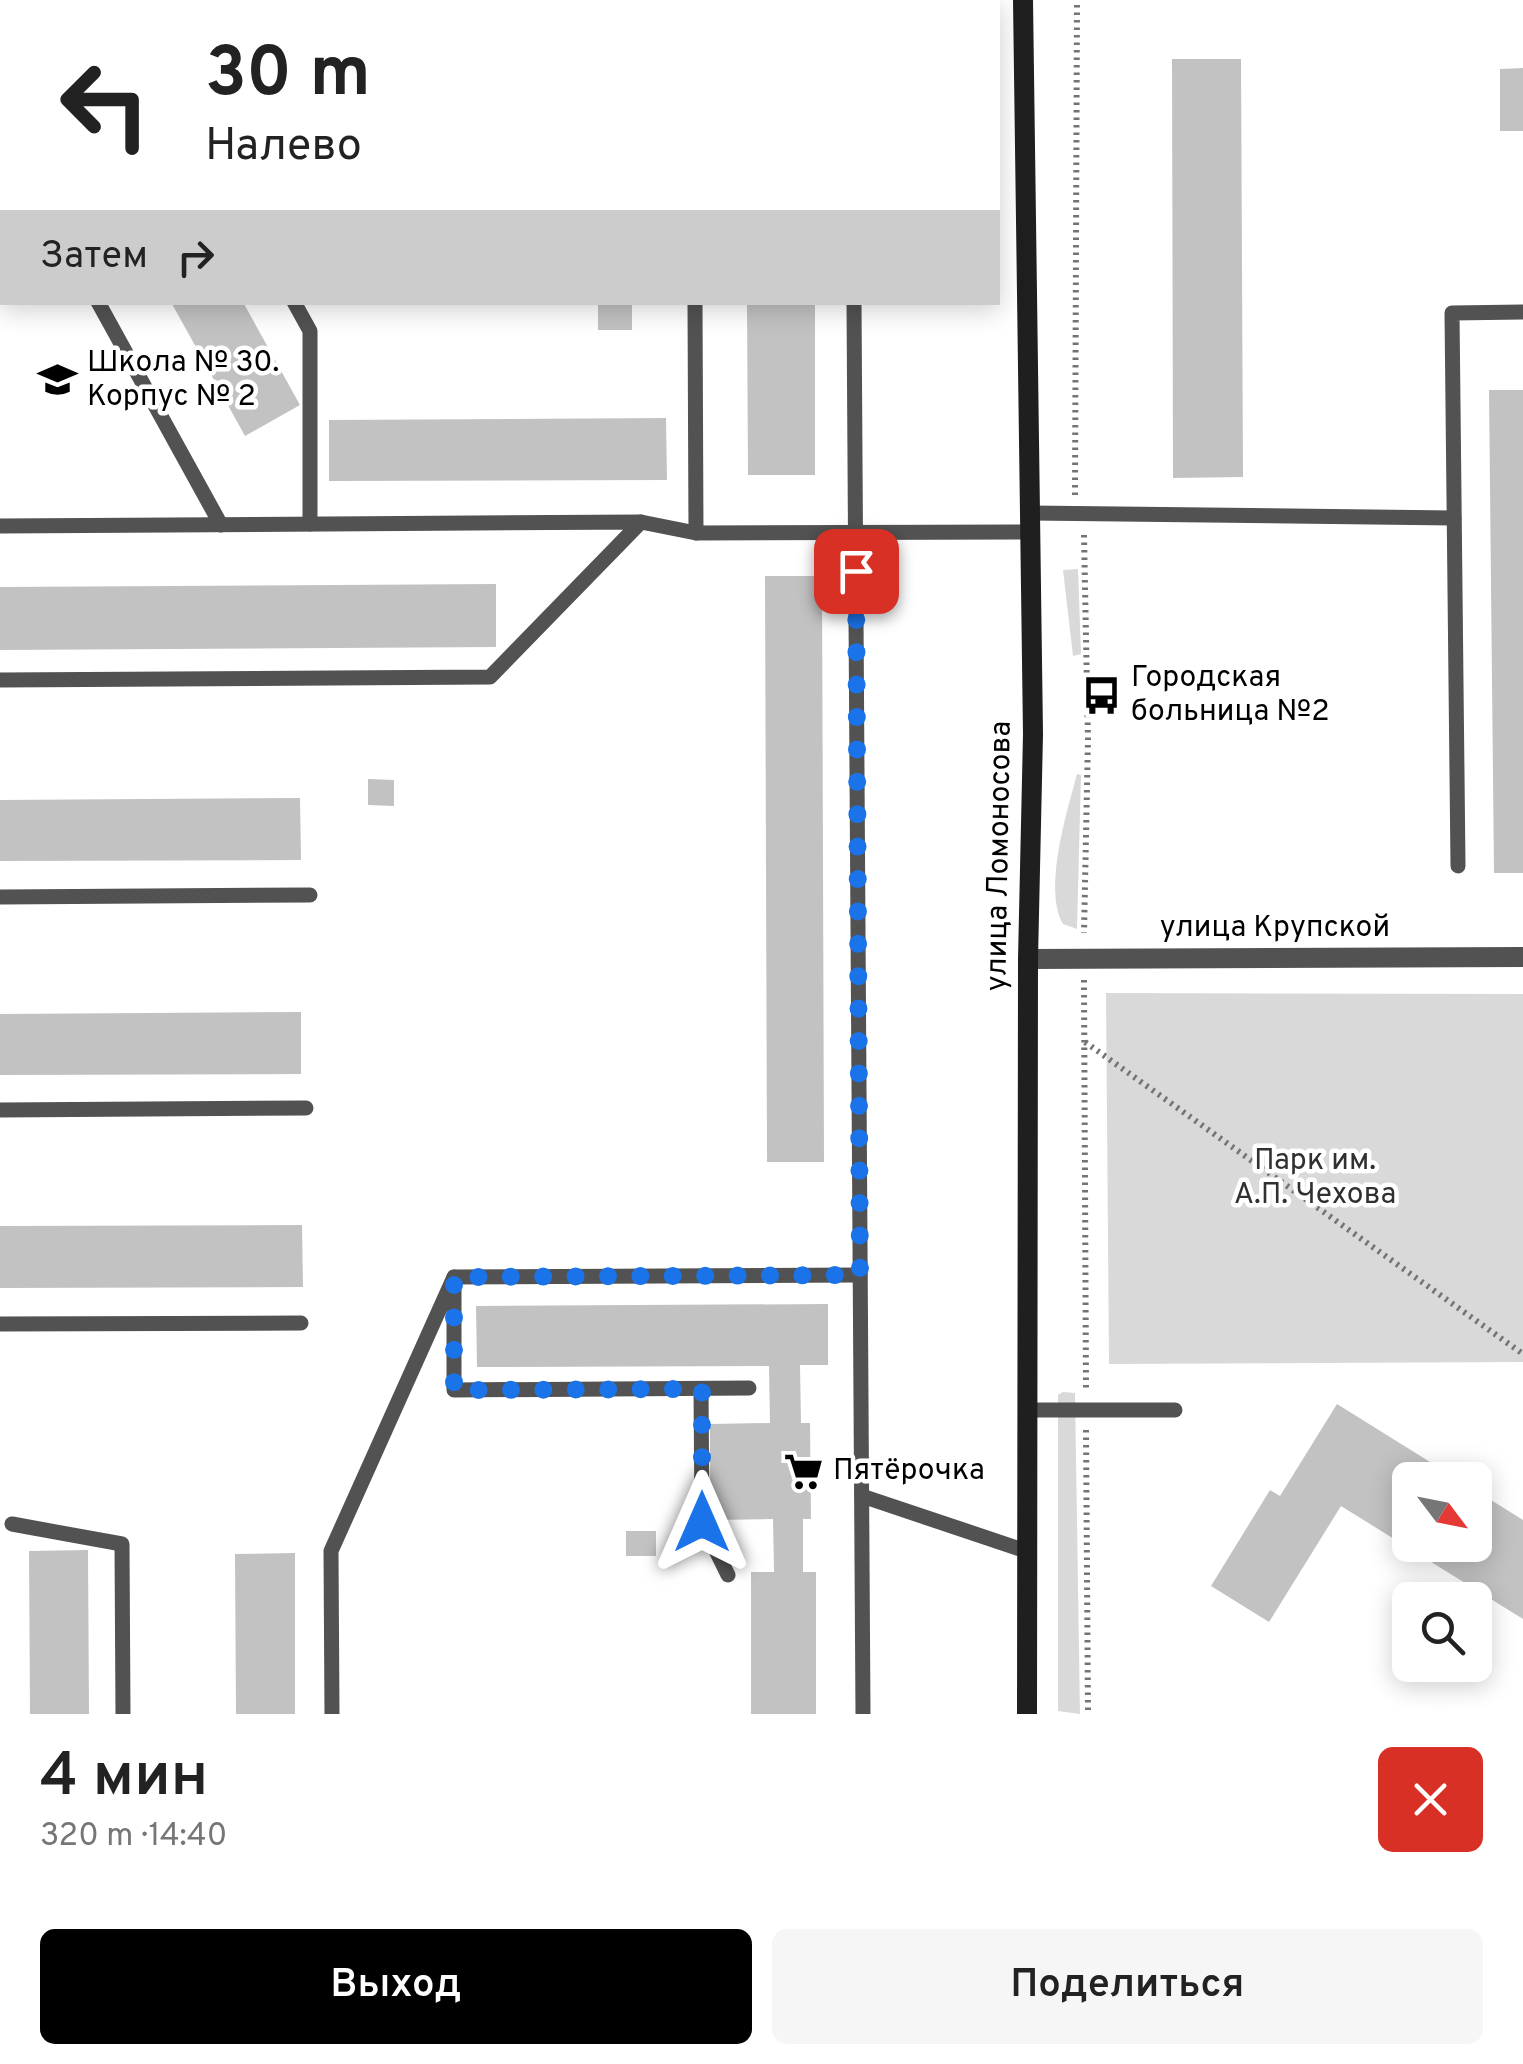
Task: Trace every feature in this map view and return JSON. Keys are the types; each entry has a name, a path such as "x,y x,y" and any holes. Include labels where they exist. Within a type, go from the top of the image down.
{"main road":[{"name":"улица Ломоносова","path":"1023,0 1033,734 1028,959 1027,1714"}],"street":[{"name":"улица Крупской","path":"1028,959 1523,957"}],"lane":[{"path":"100,305 221,524"},
{"path":"296,305 310,331 310,524"},
{"path":"695,305 696,533"},
{"path":"854,305 864,1714"},
{"path":"1458,866 1452,313 1523,312"},
{"path":"0,526 641,522 696,533 856,532 1031,523 1084,516 1454,518"},
{"path":"0,680 490,677 641,522"},
{"path":"0,897 310,896"},
{"path":"0,1110 306,1108"},
{"path":"454,1277 860,1275"},
{"path":"454,1277 454,1390 749,1388"},
{"path":"332,1714 331,1551 454,1277"},
{"path":"0,1324 301,1323"},
{"path":"702,1389 702,1522 728,1574"},
{"path":"1026,1410 1175,1410"},
{"path":"862,1496 1026,1551"},
{"path":"12,1524 122,1544 123,1714"}],"path":[{"path":"1077,0 1074,494 1084,516 1088,740 1084,959 1088,1714"},
{"path":"1084,1042 1523,1354"}],"green space":[{"path":"1078,569 1081,654 1073,656 1063,570"},
{"path":"1077,774 1081,775 1077,929 1063,924 1055,891 1059,850"},
{"name":"Парк им. А.П. Чехова","path":"1106,993 1523,994 1523,1362 1109,1364"},
{"path":"1075,1393 1080,1714 1058,1711 1058,1395"}],"building":[{"path":"1172,59 1241,59 1243,477 1173,478"},
{"path":"1523,68 1523,131 1500,131 1500,69"},
{"path":"173,305 245,305 300,405 245,436"},
{"path":"598,305 632,305 632,330 598,330"},
{"path":"747,305 815,305 815,475 748,475"},
{"path":"1489,390 1523,390 1523,873 1494,873"},
{"path":"666,418 667,480 329,481 329,420"},
{"path":"765,576 822,576 824,1162 767,1162"},
{"path":"496,584 496,647 0,650 0,587"},
{"path":"368,779 394,780 394,806 368,805"},
{"path":"300,798 301,860 0,861 0,800"},
{"path":"301,1012 301,1074 0,1075 0,1014"},
{"path":"302,1225 303,1287 0,1288 0,1226"},
{"path":"828,1304 828,1365 800,1365 801,1423 810,1423 811,1519 803,1519 803,1572 816,1572 816,1714 751,1714 751,1572 774,1572 773,1519 710,1520 710,1424 770,1423 769,1366 477,1367 476,1306"},
{"path":"1337,1404 1430,1462 1392,1462 1392,1538 1341,1506 1269,1622 1211,1586 1270,1490 1280,1496"},
{"path":"1492,1501 1523,1520 1523,1619 1492,1600 1492,1582 1463,1582 1431,1562 1492,1562"},
{"path":"626,1531 656,1531 656,1556 626,1556"},
{"path":"88,1550 89,1714 30,1714 29,1551"},
{"path":"295,1553 295,1714 236,1714 235,1554"}],"place":[{"name":"Школа № 30. Корпус № 2","path":"57,380"},
{"name":"Городская больница №2","path":"1101,695"},
{"name":"Пятёрочка","path":"803,1471"}],"route":[{"path":"702,1522 702,1389 454,1390 454,1277 860,1275 856,571"}]}
